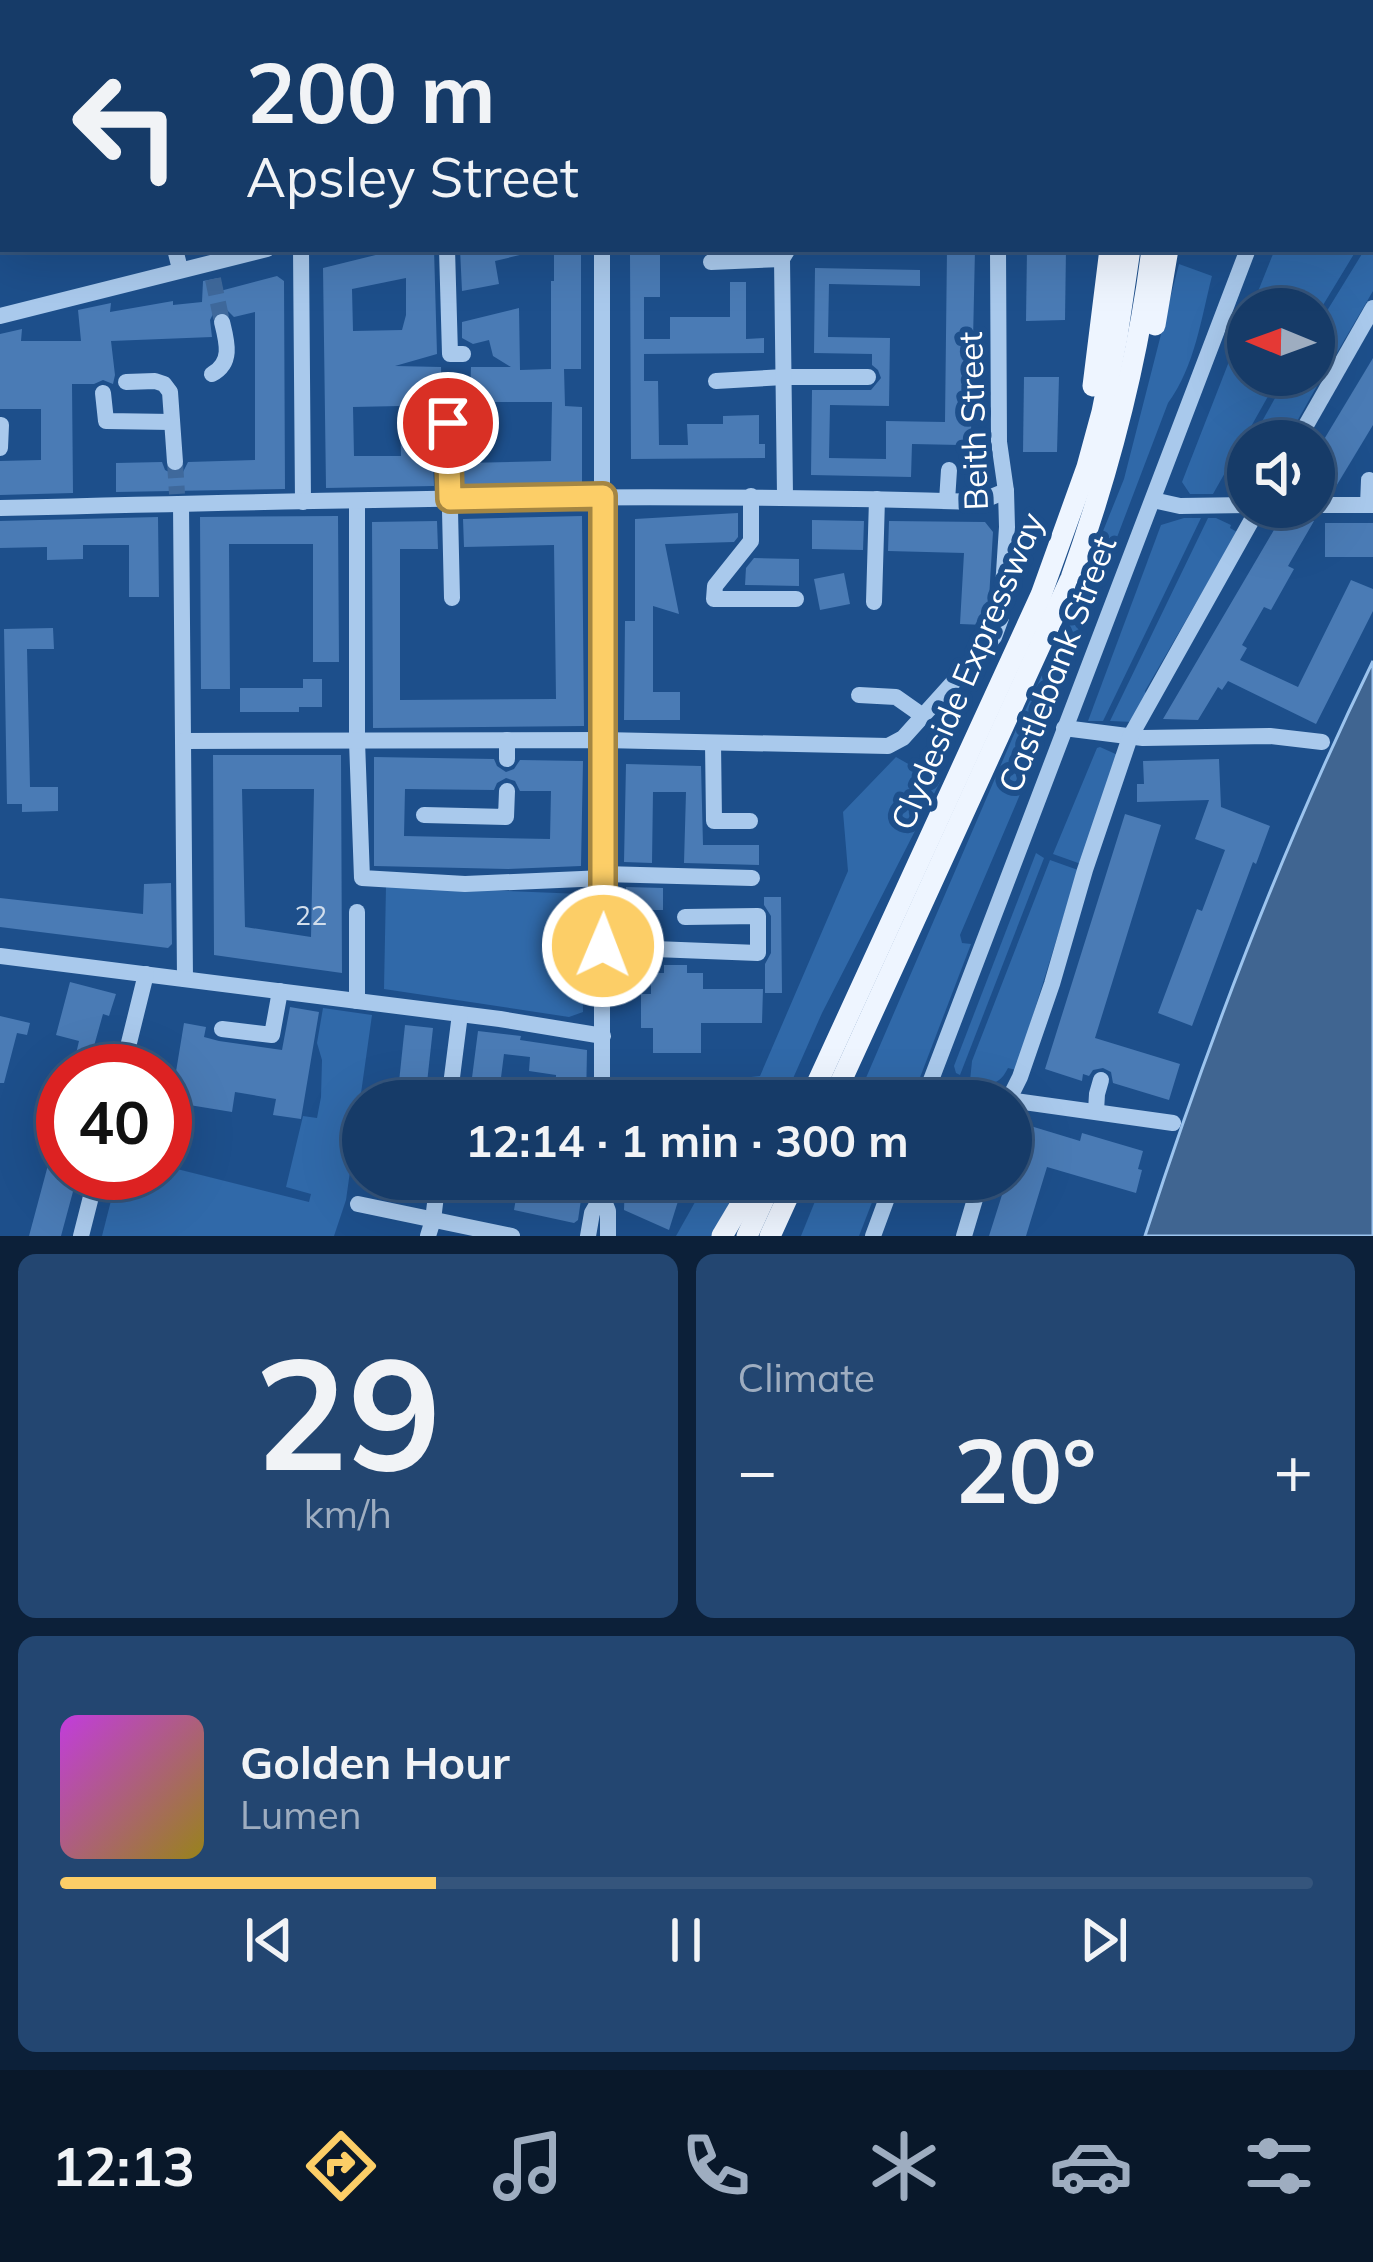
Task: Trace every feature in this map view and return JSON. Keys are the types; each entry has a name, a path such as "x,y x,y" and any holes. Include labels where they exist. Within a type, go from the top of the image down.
{"main road":[{"path":"1070,517 1098,361 1110,252"},
{"name":"Clydeside Expressway","path":"819,1080 1042,595 1102,412 1130,252"},
{"name":"Clydeside Expressway","path":"842,1080 1071,578 1124,409 1151,252"},
{"path":"1071,578 1090,554 1118,478 1148,358 1167,252"},
{"path":"805,1080 867,953 902,899"},
{"path":"855,1080 878,1001"},
{"path":"722,1236 743,1200"},
{"path":"747,1236 763,1200"},
{"path":"770,1236 786,1200"},
{"path":"786,1236 802,1200"}],"street":[{"path":"177,252 180,269"},
{"path":"0,316 180,269 212,270 259,252"},
{"path":"301,252 303,502"},
{"path":"447,252 450,354 463,354"},
{"path":"602,252 602,1080"},
{"name":"Beith Street","path":"183,741 357,741 507,750 603,740 888,746 904,738 994,638 1001,618 1006,491 999,442 998,252"},
{"name":"Castlebank Street","path":"931,1080 1247,252"},
{"path":"711,262 785,254 784,496"},
{"path":"1309,420 1373,308"},
{"path":"212,374 227,359 222,322"},
{"path":"716,381 868,377"},
{"path":"126,382 155,381 170,392 175,462"},
{"path":"103,393 106,421 172,422"},
{"path":"448,423 452,598"},
{"path":"0,448 1,425"},
{"path":"947,501 949,470"},
{"path":"1335,505 1371,505 1369,480"},
{"path":"0,508 603,496 979,502 1006,491"},
{"path":"751,496 751,541 715,586 714,599 796,599"},
{"path":"874,602 877,499"},
{"path":"357,500 362,878 465,884 604,876 752,878"},
{"path":"1153,500 1180,506 1227,505"},
{"path":"179,501 185,979"},
{"path":"1018,1080 1130,737 1247,528"},
{"path":"859,695 896,697 923,716"},
{"path":"1064,728 1130,737 1270,736 1322,742"},
{"path":"712,742 714,821 749,821"},
{"path":"424,815 506,817 507,790"},
{"path":"357,912 357,1001"},
{"path":"603,946 758,953 758,916 686,917"},
{"path":"0,956 603,1036"},
{"path":"129,1044 146,974"},
{"path":"222,1029 274,1034 280,991"},
{"path":"451,1080 460,1014"},
{"path":"1096,1112 1101,1080"},
{"path":"1032,1104 1164,1121"},
{"path":"81,1236 90,1200"},
{"path":"588,1236 597,1200"},
{"path":"605,1200 608,1236"},
{"path":"873,1236 886,1200"},
{"path":"964,1236 975,1200"},
{"path":"358,1204 430,1228 512,1236"}],"shaded area":[{"path":"1274,252 1355,252 1333,288 1259,288"},
{"path":"1363,252 1373,252 1373,291 1335,356 1335,298"},
{"path":"1179,264 1212,276 1191,358 1168,403 1067,669 1037,717 1036,757 960,935 962,943 971,944 919,1080 865,1080 1062,633 1124,479"},
{"path":"1227,367 1227,396 1268,396 1255,420 1227,420 1227,469 1213,494 1190,494 1182,482"},
{"path":"1276,396 1311,396 1298,420 1263,420"},
{"path":"1201,518 1103,721 1088,721 1161,525"},
{"path":"1208,518 1227,523 1227,528 1237,532 1145,691 1147,698 1133,722 1110,721"},
{"path":"1373,661 1373,1236 1145,1236 1249,944"},
{"path":"1100,747 1120,756 1114,760 1081,864 1053,854"},
{"path":"896,757 940,782 792,1080 724,1080 760,1076 848,871 843,812"},
{"path":"1036,853 1044,858 960,1075 954,1066"},
{"path":"1050,860 1078,870 1016,1070 1008,1068 999,1080 970,1080 972,1061"},
{"path":"386,886 581,894 583,1012 569,1017 384,989"},
{"path":"323,1008 372,1015 363,1080 342,1080 342,1200 346,1200 334,1236 102,1236 111,1200 192,1200 192,1173 309,1202 311,1194 286,1187 303,1116 317,1118 322,1060 317,1043"},
{"path":"696,1200 739,1200 722,1236 676,1236"},
{"path":"816,1200 873,1200 859,1236 801,1236"}],"building":[{"path":"388,252 434,252 437,354 395,366 441,367 442,406 431,406 434,486 326,488 323,268","holes":["406,278 402,330 353,331 352,289","400,406 401,456 354,456 353,407"]},
{"path":"460,252 524,252 495,261 499,284 462,291"},
{"path":"554,252 581,252 581,369 564,369 565,406 582,407 582,485 464,486 464,463 551,461 552,402 486,402 486,394 470,393 471,367 511,367 493,356 489,340 473,344 462,338 462,322 519,308 520,370 551,369"},
{"path":"947,252 975,252 971,432 977,432 977,453 960,452 960,445 912,444 911,477 811,475 812,390 871,390 881,378 872,365 872,354 814,353 815,268 920,270 920,286 829,284 828,337 890,338 889,406 830,405 829,458 886,459 886,421 945,422"},
{"path":"1027,252 1066,252 1065,320 1026,321"},
{"path":"630,255 660,255 660,297 644,297 644,339 670,339 670,317 730,317 730,282 746,282 746,339 764,338 764,353 644,354 644,381 658,381 659,445 688,445 687,424 723,424 723,416 759,415 759,444 765,444 765,458 631,459"},
{"path":"277,276 284,281 285,489 116,492 116,463 162,462 175,475 188,462 255,460 255,312 234,317 220,309 210,320 212,337 111,341 113,384 103,380 72,384 73,493 0,495 0,461 41,460 41,409 0,409 0,334 22,329 21,341 81,341 78,310 111,303 110,312 173,301 173,305 202,302 203,281 218,278 220,291"},
{"path":"1373,358 1373,425 1335,488 1335,421"},
{"path":"1024,377 1059,377 1057,452 1023,452"},
{"path":"738,513 734,542 665,544 679,614 653,606 653,692 680,692 680,720 624,720 625,621 635,621 635,519"},
{"path":"338,516 339,662 313,662 313,544 229,544 230,689 201,689 200,517"},
{"path":"582,516 584,726 373,728 372,522 437,521 438,549 400,549 400,700 556,699 554,545 464,547 463,519"},
{"path":"158,517 159,597 129,597 129,545 83,545 83,559 47,560 47,547 0,548 0,521"},
{"path":"812,520 864,521 863,550 812,549"},
{"path":"889,521 985,522 993,532 985,625 960,624 964,553 888,551"},
{"path":"1335,523 1373,523 1373,557 1325,557 1325,528 1335,528"},
{"path":"1275,528 1310,528 1271,610 1264,607 1242,645 1247,648 1240,660 1298,687 1351,580 1373,589 1373,611 1316,724 1228,681 1222,690 1218,687 1198,720 1163,719"},
{"path":"754,558 799,559 799,586 745,585 746,568"},
{"path":"844,573 850,604 820,610 814,579"},
{"path":"53,628 54,649 27,649 30,787 58,787 58,811 22,812 22,804 7,804 4,629"},
{"path":"303,679 322,679 322,707 240,712 240,688 303,688"},
{"path":"213,755 341,755 342,973 214,955","holes":["242,789 314,789 311,937 245,927"]},
{"path":"374,757 494,759 506,772 520,760 583,761 581,866 374,866","holes":["506,778 515,781 520,791 551,791 550,839 404,836 405,789 494,790"]},
{"path":"1219,759 1221,807 1270,826 1192,1026 1158,1013 1225,850 1195,839 1209,800 1137,802 1137,784 1144,784 1143,761"},
{"path":"626,764 701,766 703,845 759,845 759,865 684,863 686,792 653,792 652,863 624,862"},
{"path":"1125,814 1161,825 1095,1038 1180,1064 1169,1100 1113,1083 1111,1072 1103,1068 1089,1076 1083,1074 1082,1081 1045,1069"},
{"path":"171,883 172,944 168,948 0,927 0,898 143,914 144,884"},
{"path":"626,887 663,888 663,910 626,910"},
{"path":"764,897 781,897 782,993 765,993 771,916"},
{"path":"664,965 687,965 687,973 703,973 703,989 763,989 762,1023 701,1023 701,1053 653,1053 653,1028 641,1028 641,994 651,994 651,973 664,973"},
{"path":"70,982 116,994 109,1016 103,1014 95,1044 78,1044 56,1035"},
{"path":"290,1007 319,1012 301,1119 273,1115 276,1099 235,1092 232,1112 192,1105 192,1044 181,1044 184,1023 206,1027 204,1037 282,1050"},
{"path":"0,1016 30,1023 27,1035 17,1033 4,1083 0,1083"},
{"path":"405,1025 433,1028 427,1080 399,1080"},
{"path":"478,1031 587,1050 586,1080 556,1080 556,1075 529,1071 530,1057 504,1054 501,1080 472,1080"},
{"path":"1032,1126 1080,1141 1082,1133 1143,1151 1136,1193 1047,1167 1026,1236 989,1236 1000,1200 1032,1200"},
{"path":"39,1200 71,1200 61,1236 29,1236"},
{"path":"516,1200 581,1200 574,1223 514,1210"},
{"path":"624,1200 678,1200 669,1230 624,1210"}],"tunnel":[{"path":"213,279 222,322"},
{"path":"175,462 177,494"}],"route":[{"path":"448,423 450,499 603,496 603,946"}]}
